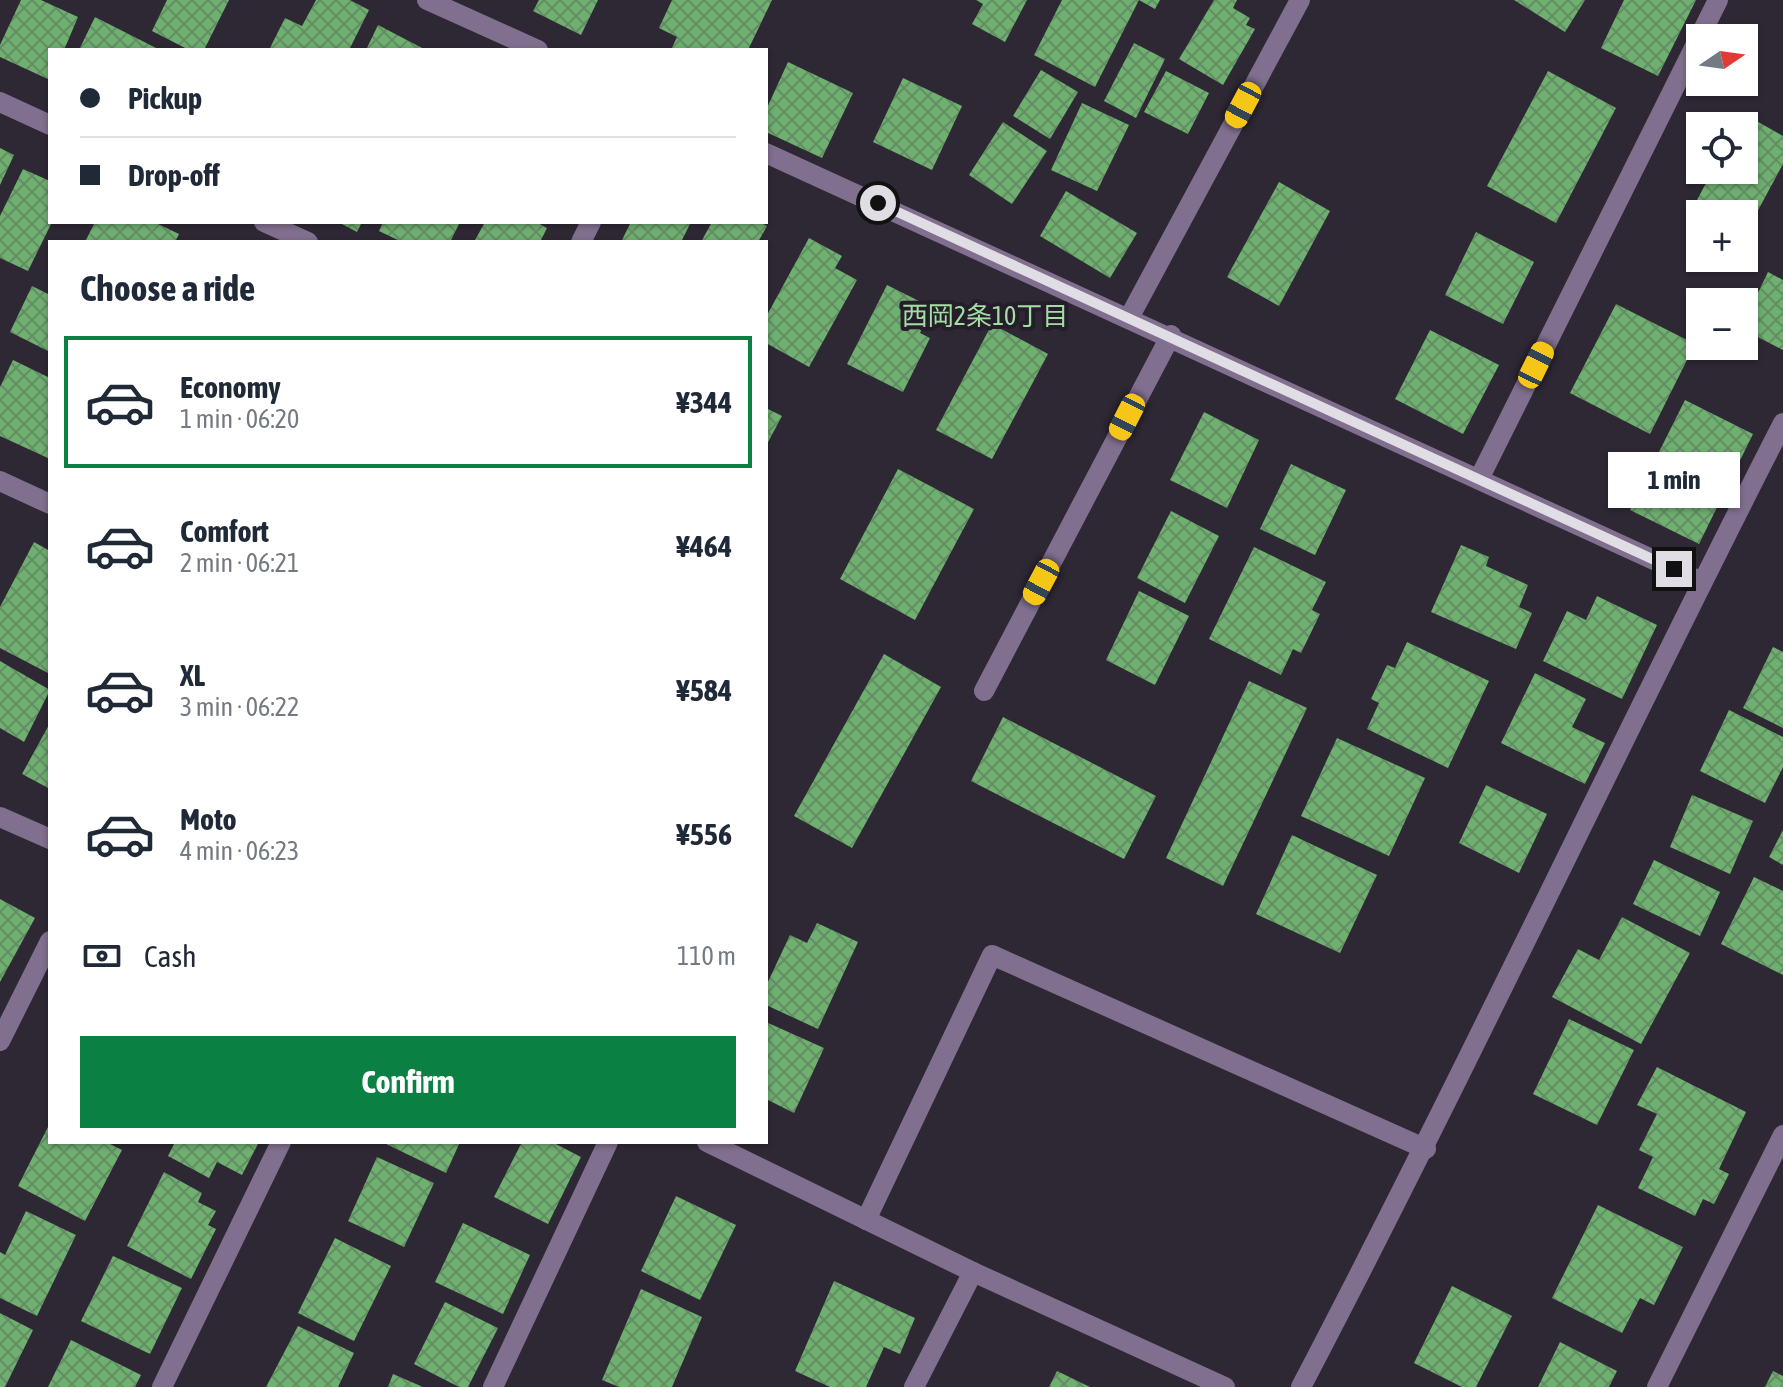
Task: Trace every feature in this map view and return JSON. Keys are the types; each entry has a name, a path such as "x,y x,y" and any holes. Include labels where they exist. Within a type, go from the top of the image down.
{"street":[{"path":"427,0 534,48"},
{"path":"1130,316 1300,0"},
{"path":"1480,477 1718,0"},
{"path":"0,102 48,124"},
{"path":"768,154 1130,316 1702,582"},
{"path":"268,224 304,240"},
{"path":"984,691 1171,335"},
{"path":"1301,1387 1426,1149 1702,582 1783,423"},
{"path":"0,481 48,503"},
{"path":"0,817 48,838"},
{"path":"0,1041 48,945"},
{"path":"866,1220 992,955 1426,1149"},
{"path":"1657,1387 1783,1135"},
{"path":"162,1387 280,1144"},
{"path":"493,1387 607,1144"},
{"path":"711,1144 973,1272 1225,1387"},
{"path":"914,1387 973,1272"}],"building":[{"path":"21,0 41,0 78,17 65,48 48,48 48,79 0,57 0,45"},
{"path":"167,0 229,0 205,48 185,48 152,31"},
{"path":"316,0 350,0 369,10 350,48 270,48 285,18 302,26"},
{"path":"539,0 598,0 581,35 533,11"},
{"path":"672,0 772,0 749,48 672,48 677,37 659,28"},
{"path":"976,0 1027,0 1005,42 972,24 983,4"},
{"path":"1062,0 1139,0 1095,87 1034,55"},
{"path":"1139,0 1160,0 1155,9"},
{"path":"1214,0 1237,0 1233,8 1250,18 1246,25 1255,29 1223,85 1179,59"},
{"path":"1514,0 1585,0 1565,32"},
{"path":"1624,0 1696,0 1658,76 1601,48"},
{"path":"95,17 156,48 80,48"},
{"path":"378,25 422,48 367,48"},
{"path":"1134,43 1165,59 1136,118 1104,101"},
{"path":"788,62 853,93 822,158 768,133 768,106"},
{"path":"1041,70 1078,92 1050,139 1013,116"},
{"path":"1166,71 1209,93 1188,134 1144,112"},
{"path":"1548,71 1616,108 1556,223 1487,186"},
{"path":"903,78 962,106 932,170 873,142"},
{"path":"1082,103 1129,125 1097,191 1051,170"},
{"path":"1003,122 1047,151 1012,204 969,175"},
{"path":"1758,122 1783,136 1783,164 1758,210 1758,200 1697,200 1706,184 1758,184"},
{"path":"0,148 14,155 0,185"},
{"path":"23,169 48,180 48,224 51,224 28,271 0,258 0,216"},
{"path":"1279,182 1330,211 1279,306 1227,277"},
{"path":"1066,191 1137,233 1110,278 1040,236"},
{"path":"94,224 158,224 179,234 176,240 86,240"},
{"path":"342,224 361,224 357,232"},
{"path":"382,224 459,224 451,240 398,240 379,231"},
{"path":"484,224 540,224 547,228 541,240 475,240"},
{"path":"630,224 690,224 682,240 622,240"},
{"path":"711,224 767,226 759,240 702,240"},
{"path":"1476,232 1534,262 1503,324 1445,295"},
{"path":"809,238 842,256 835,268 857,280 809,367 768,344 768,313"},
{"path":"1768,272 1783,280 1783,350 1758,337 1758,293"},
{"path":"887,285 933,308 920,333 930,338 903,392 847,364"},
{"path":"32,286 48,294 48,351 10,332"},
{"path":"1616,304 1686,339 1687,360 1650,434 1570,393"},
{"path":"992,324 1048,354 992,459 936,430"},
{"path":"1430,330 1499,365 1463,434 1395,399"},
{"path":"13,360 48,377 48,458 0,436 0,387"},
{"path":"1685,400 1753,434 1699,544 1630,510"},
{"path":"768,409 782,416 768,442"},
{"path":"1204,412 1259,440 1227,508 1170,480"},
{"path":"1291,464 1346,490 1315,555 1260,529"},
{"path":"898,469 974,509 915,620 840,579"},
{"path":"1171,511 1219,536 1185,603 1137,578"},
{"path":"34,542 48,550 48,673 0,648 0,607"},
{"path":"1461,545 1489,557 1486,566 1528,585 1519,607 1532,613 1516,649 1431,612"},
{"path":"1254,547 1326,582 1312,610 1320,614 1301,653 1293,649 1281,675 1209,639"},
{"path":"1139,591 1189,616 1155,685 1106,660"},
{"path":"1597,596 1657,625 1622,699 1543,661 1567,611 1586,620"},
{"path":"1407,642 1489,681 1448,768 1367,729 1379,703 1371,699 1387,665 1395,668"},
{"path":"1773,647 1783,652 1783,728 1743,708"},
{"path":"884,654 941,687 852,848 794,816"},
{"path":"0,661 48,689 48,694 24,742 0,728"},
{"path":"1535,673 1586,699 1572,727 1605,743 1585,784 1501,743"},
{"path":"1249,681 1307,708 1223,886 1166,858"},
{"path":"1729,710 1783,737 1783,767 1765,803 1700,771"},
{"path":"1003,717 1156,796 1124,859 971,781"},
{"path":"48,727 48,788 22,774"},
{"path":"1337,738 1425,778 1389,856 1301,816"},
{"path":"1486,785 1547,814 1519,873 1459,843"},
{"path":"1692,795 1753,821 1730,874 1670,847"},
{"path":"1783,830 1783,865 1769,857"},
{"path":"1292,835 1377,875 1340,953 1256,914"},
{"path":"1654,860 1720,892 1700,936 1633,904"},
{"path":"1754,877 1783,891 1783,975 1721,944"},
{"path":"0,899 35,918 0,982"},
{"path":"1622,917 1690,953 1641,1044 1552,997 1578,949 1599,960"},
{"path":"817,923 858,942 818,1029 768,1006 768,982 790,935 807,943"},
{"path":"1569,1019 1634,1050 1597,1125 1533,1094"},
{"path":"768,1023 824,1048 794,1113 768,1100"},
{"path":"1657,1067 1746,1112 1719,1169 1729,1174 1714,1204 1703,1199 1695,1216 1638,1188 1653,1157 1639,1150 1657,1114 1637,1105"},
{"path":"48,1127 48,1144 110,1144 122,1150 85,1221 18,1186"},
{"path":"174,1144 258,1144 242,1175 217,1162 209,1178 168,1156"},
{"path":"386,1144 459,1144 446,1173"},
{"path":"521,1144 556,1144 581,1157 548,1224 494,1197"},
{"path":"377,1157 434,1183 404,1247 348,1221"},
{"path":"164,1172 202,1193 198,1202 216,1211 208,1225 216,1229 191,1279 127,1246"},
{"path":"676,1196 736,1225 700,1300 641,1271"},
{"path":"1598,1205 1683,1247 1654,1305 1640,1298 1622,1333 1552,1298"},
{"path":"26,1211 76,1235 37,1316 0,1298 0,1252 5,1255"},
{"path":"463,1223 530,1255 503,1314 435,1282"},
{"path":"335,1238 391,1266 354,1341 298,1313"},
{"path":"113,1256 182,1288 150,1354 81,1321"},
{"path":"834,1281 915,1318 900,1354 884,1347 866,1387 830,1387 795,1371"},
{"path":"1452,1286 1512,1316 1476,1387 1462,1387 1414,1363"},
{"path":"641,1289 702,1317 672,1387 619,1387 602,1380"},
{"path":"445,1302 498,1328 468,1387 459,1387 414,1364"},
{"path":"0,1313 33,1330 5,1387 0,1387"},
{"path":"298,1326 354,1353 338,1387 266,1387"},
{"path":"71,1340 141,1375 135,1387 48,1387"},
{"path":"1560,1342 1617,1371 1609,1387 1538,1387"},
{"path":"1057,1371 1090,1387 1049,1387"},
{"path":"1773,1371 1783,1376 1783,1387 1765,1387"},
{"path":"393,1374 423,1387 388,1387"}],"district":[{"name":"西岡2条10丁目","path":"985,316"}],"route":[{"path":"878,203 1480,477 1674,569"}]}
